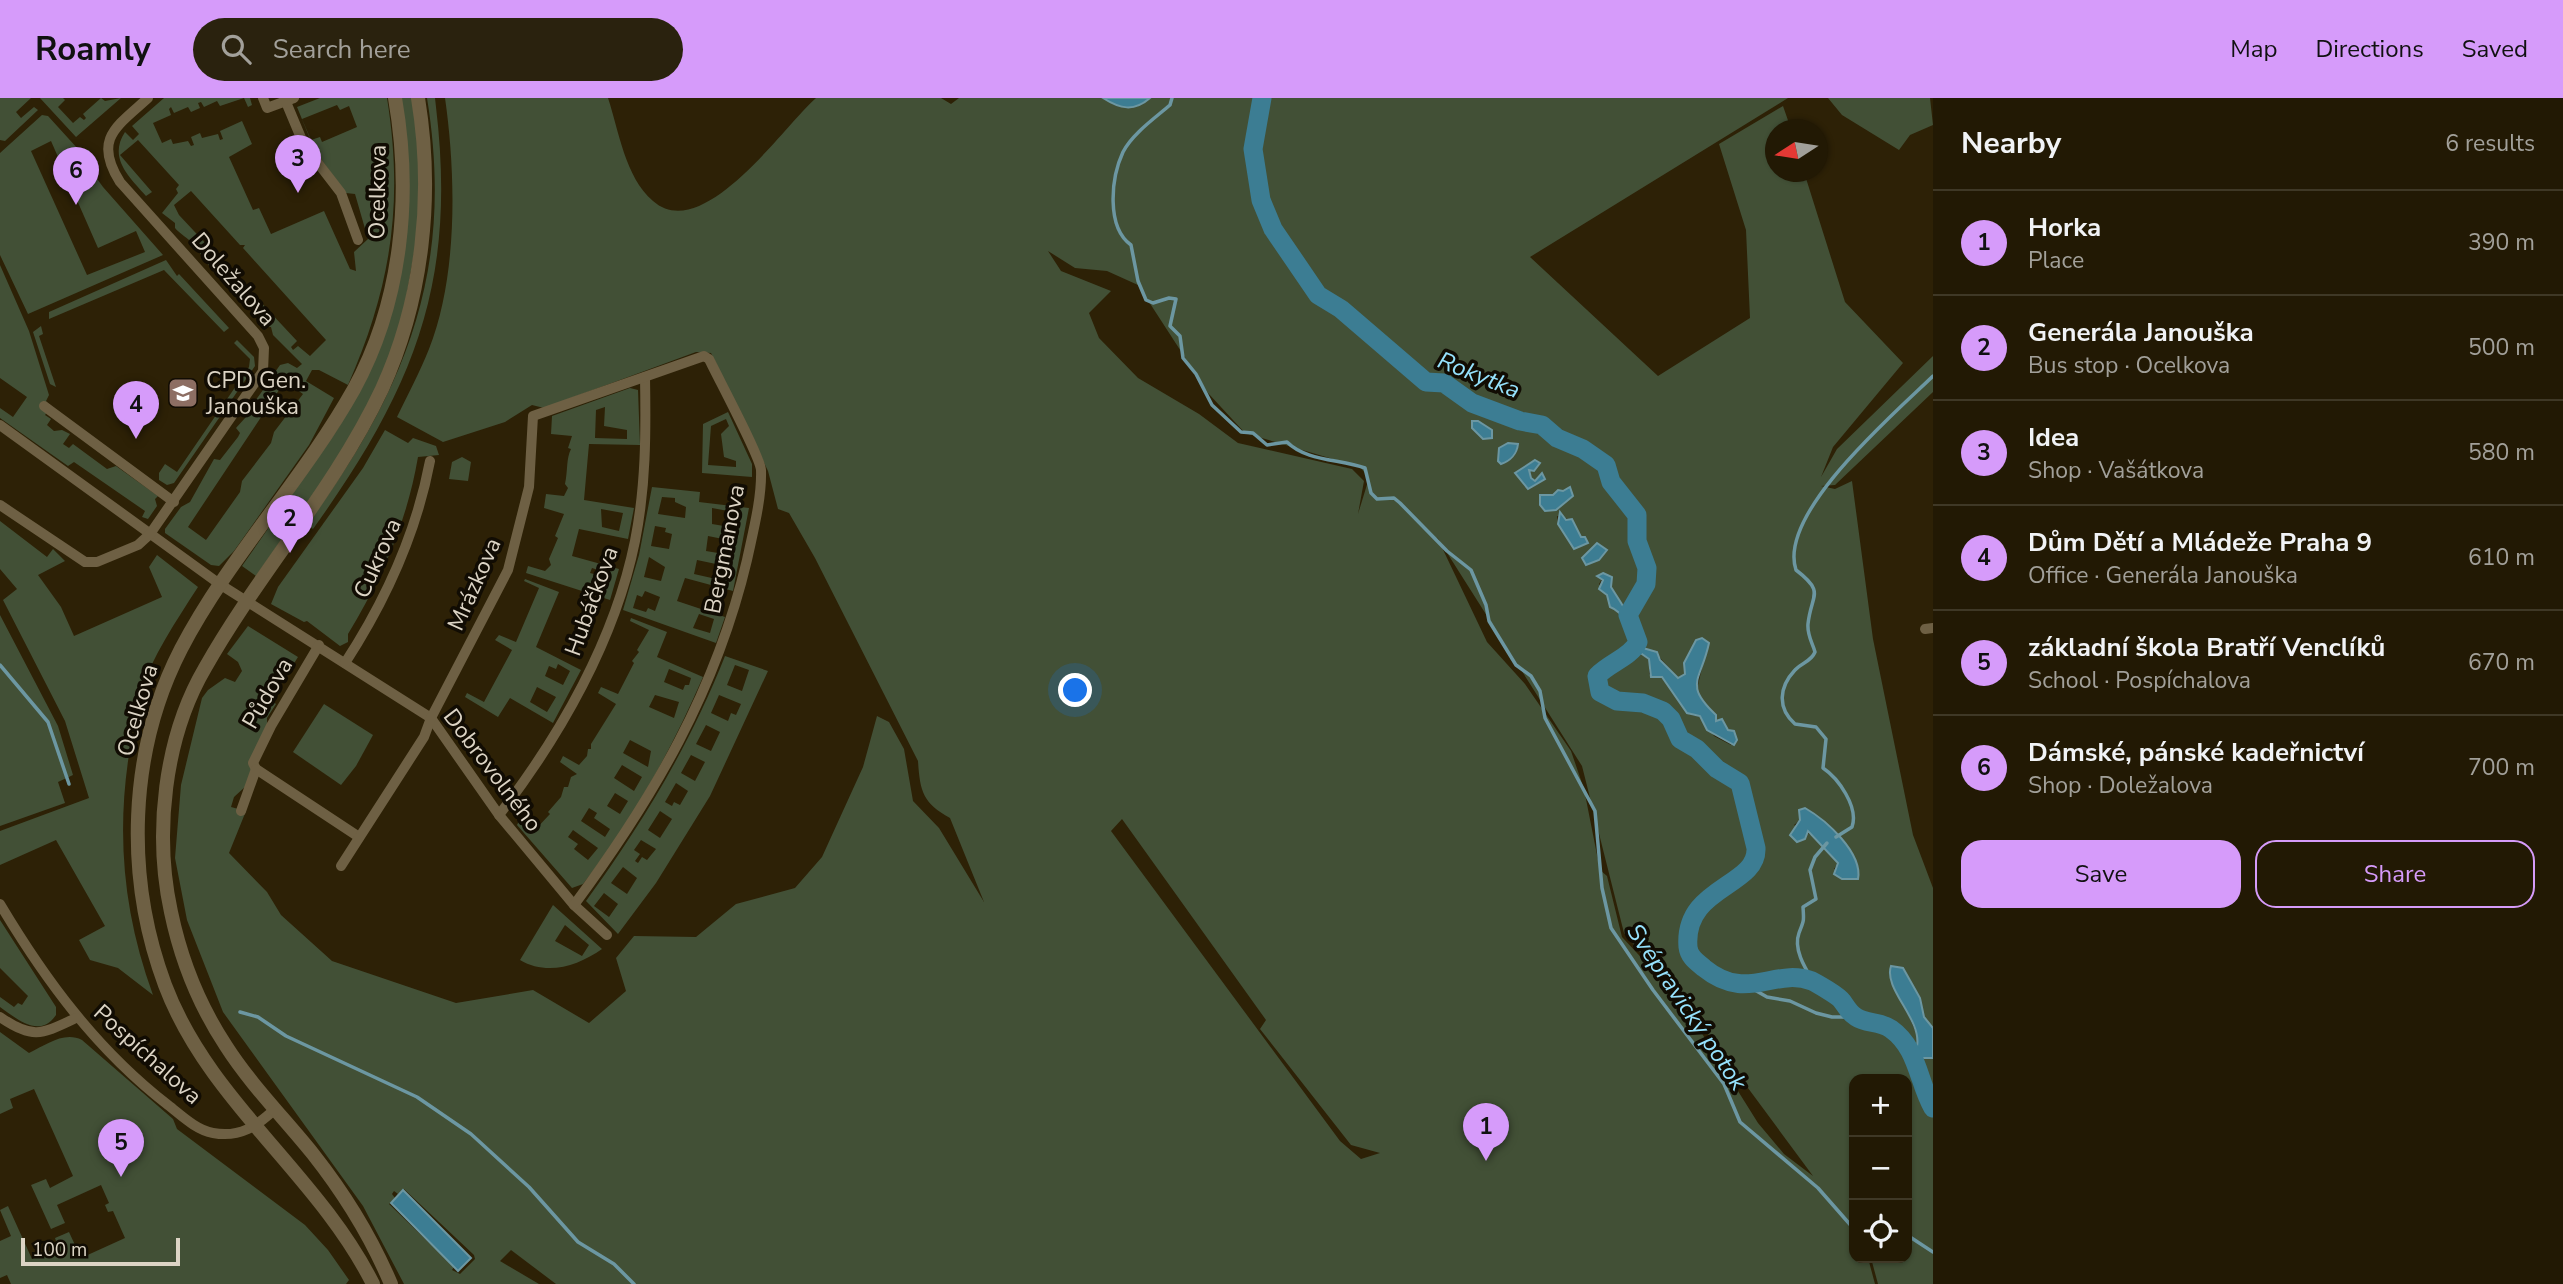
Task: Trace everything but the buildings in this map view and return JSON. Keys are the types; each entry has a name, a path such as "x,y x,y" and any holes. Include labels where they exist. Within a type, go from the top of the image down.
{"street":[{"name":"Doležalova","path":"148,98 114,128 106,146 109,165 128,191 258,336 264,348 263,371 150,534"},
{"path":"263,98 267,108 290,100 304,145 341,193 358,240"},
{"name":"Ocelkova","path":"373,1284 346,1237 323,1206 255,1128 210,1069 178,1017 154,951 137,859 138,807 154,717 181,648 311,459 354,388 382,323 398,257 402,209 402,147 395,98"},
{"name":"Ocelkova","path":"391,1284 354,1214 315,1156 225,1046 196,992 171,914 164,858 166,795 185,713 203,670 252,604 369,415 404,331 420,259 425,205 425,155 418,98"},
{"name":"Bergmanova","path":"533,416 704,356 709,359 761,468 733,617 685,732 647,801 574,905"},
{"name":"Hubáčkova","path":"499,815 527,779 559,727 588,672 614,610 635,542 646,454 645,377"},
{"path":"44,406 173,502"},
{"name":"Mrázkova","path":"341,866 424,737 431,718 508,570 529,487 533,416"},
{"name":"Dobrovolného","path":"0,425 222,585 431,718 499,815 574,905 607,935"},
{"name":"Cukrova","path":"345,663 380,608 400,563 421,508 430,461"},
{"path":"0,505 85,562 97,562 138,545 150,534"},
{"name":"Půdova","path":"242,811 255,766 271,726 319,645"},
{"path":"255,766 359,837"},
{"name":"Pospíchalova","path":"0,904 76,1018 137,1078 191,1122 212,1133 255,1128"},
{"path":"0,1017 17,1029 39,1034 76,1018"},
{"path":"255,1128 275,1109"}],"green space":[{"path":"0,98 31,98 16,112 21,118 34,107 38,110 5,141 0,140"},
{"path":"40,98 63,98 65,100 58,107 73,123 80,117 84,120 86,118 83,114 101,98 105,101 121,98 76,137"},
{"path":"164,98 244,98 220,106 217,101 204,107 201,102 198,103 200,108 191,112 188,107 174,113 171,107 171,115 153,123 162,143 171,139 173,144 188,141 191,146 194,145 191,137 200,133 202,138 218,134 220,140 223,139 220,131 242,121 252,144 229,157 253,210 259,208 271,234 324,211 350,269 356,271 354,252 368,239 355,194 346,193 315,151 297,107 320,98 387,98 394,173 390,244 375,314 363,349 348,385 319,370 312,370 306,381 334,398 309,445 234,551 219,566 211,565 165,533 165,529 181,507 190,502 214,459 220,460 238,437 240,433 236,428 255,407 253,404 263,390 272,384 271,378 280,365 288,363 297,368 302,364 273,335 271,327 265,327 250,306 245,306 233,291 233,287 216,274 192,243 175,228 175,223 162,213 178,193 176,189 179,185 138,140 120,155 152,192 146,196 127,174 120,159 119,150 125,132 133,140 139,134 132,126","holes":["337,105 340,110 349,106 357,127 322,142 320,137 311,140 302,119","191,191 240,245 245,245 243,248 326,340 310,356 298,346 293,350 291,347 297,341 179,215 174,205","285,381 303,394 274,432 271,443 242,481 240,492 206,540 188,527"]},
{"path":"244,98 250,98 252,105 248,107"},
{"path":"398,98 416,98 423,203 399,338 354,436 256,576 242,566 339,427 400,258"},
{"path":"427,98 435,98 436,107 441,170 440,227 433,281 420,331 402,380 378,428 313,529 307,525 342,475 371,425 396,375 415,325 427,273 434,218 434,160"},
{"path":"445,98 608,98 629,167 643,191 653,201 673,210 695,208 741,177 816,98 941,98 951,104 959,98 1103,98 1115,105 1133,107 1150,98 1788,98 1530,257 1658,376 1750,318 1746,230 1719,144 1783,106 1788,119 1765,119 1765,182 1807,182 1845,302 1903,363 1833,447 1821,477 1837,449 1933,356 1933,392 1835,485 1821,486 1835,489 1852,481 1873,639 1913,835 1933,888 1933,1028 1924,1017 1920,998 1903,968 1895,985 1918,1037 1918,1046 1906,1046 1917,1065 1921,1058 1933,1058 1933,1284 1878,1284 1872,1263 1912,1263 1912,1074 1849,1074 1849,1223 1841,1213 1849,1225 1849,1263 1869,1263 1875,1284 556,1284 511,1250 500,1261 539,1284 404,1284 363,1206 223,1012 187,920 175,858 181,785 202,698 225,678 235,682 242,671 238,662 227,654 248,626 298,657 271,700 276,704 267,718 267,726 246,786 234,797 231,807 246,811 229,853 267,892 281,915 332,961 456,1003 533,990 589,1023 626,991 616,958 634,936 696,937 736,904 795,888 822,857 863,767 877,716 889,722 904,749 913,801 939,828 984,902 950,818 934,807 925,796 918,761 815,558 789,513 778,509 768,471 711,353 696,352 544,408 532,405 505,422 443,442 397,417 429,349 445,290 452,225 451,159","holes":["1048,251 1075,268 1107,271 1138,285 1208,393 1245,433 1360,467 1369,478 1358,514 1364,481 1352,469 1238,443 1199,414 1138,378 1099,338 1089,313 1111,291 1061,271","1557,516 1572,520 1581,537 1572,541 1558,524","1437,537 1582,766 1624,933 1708,1034 1813,1176 1784,1154 1758,1123 1701,1032 1651,968 1622,937 1607,876 1600,870 1584,789 1571,751 1525,684 1487,642","1602,579 1632,615 1643,648 1654,651 1678,678 1684,677 1684,667 1708,643 1697,689 1699,697 1716,721 1721,719 1731,745 1714,736 1700,716 1690,715 1662,677 1655,678 1649,674 1649,660 1632,647 1630,629 1599,584","1122,819 1266,1020 1260,1029 1351,1145 1380,1153 1361,1159 1340,1141 1111,831","1800,820 1858,879 1834,869 1838,863 1819,840 1794,825","404,1189 474,1255 475,1259 460,1274 452,1270 454,1267 389,1204 395,1198 392,1194 394,1191 398,1194"]},
{"path":"1828,98 1930,98 1933,125 1910,135 1899,150 1842,115"},
{"path":"42,115 48,116 78,149 89,150 95,176 163,255 28,314 0,255 0,153","holes":["51,141 98,248 136,231 145,252 87,275 31,151"]},
{"path":"166,260 177,276 179,274 229,328 224,332 164,270 49,319 49,312"},
{"path":"0,265 29,331 49,395 46,401 51,407 45,415 51,419 47,425 54,431 62,430 70,434 63,444 69,448 73,444 107,469 116,466 158,496 155,499 157,506 148,519 142,517 145,511 74,462 68,466 0,418 0,408 13,417 27,397 0,378"},
{"path":"41,326 43,334 39,336 56,387 50,384 33,332"},
{"path":"237,340 254,357 255,366 174,483 167,485 159,480 159,473 165,464 177,472 249,367 250,359 234,343"},
{"path":"630,388 638,390 640,445 589,444 584,500 634,508 628,539 579,529 572,556 619,569 610,600 526,573 528,566 545,571 551,565 549,559 564,514 544,508 546,494 564,496 568,488 565,484 571,449 568,448 572,436 551,434 552,416","holes":["605,407 604,426 627,430 627,439 595,438 596,410","601,509 623,513 619,531 602,527","592,568 601,571 600,576 608,579 603,592 590,588 594,574 590,573"]},
{"path":"728,412 752,464 752,477 702,473 703,424","holes":["726,419 729,426 721,434 724,457 736,461 736,467 708,465 711,426"]},
{"path":"385,430 408,443 413,438 436,446 439,455 418,457 407,504 392,549 348,634 348,642 340,646 307,621 304,622 271,604 278,587 363,468"},
{"path":"462,457 471,462 468,481 449,479 452,462"},
{"path":"652,487 700,492 699,502 749,508 733,591 685,578 677,601 725,617 716,643 623,610 639,555","holes":["662,497 675,498 675,502 686,507 685,518 658,514","712,508 739,513 736,528 712,524","655,526 666,528 665,532 672,534 669,549 651,546","708,536 733,541 730,555 706,551","649,557 665,567 661,581 644,577","697,560 716,564 714,572 726,575 725,581 694,574","645,591 660,597 655,611 648,608 646,612 633,608 637,595 642,597","699,614 714,619 710,633 693,628"]},
{"path":"0,521 47,557 53,549 65,561 38,575 61,607 74,636 162,597 149,567 157,555 198,587 173,626 144,681 135,714 126,780 123,811 125,873 135,934 153,995 118,968 90,960 79,940 105,926 56,840 0,865 0,831 89,798 65,721 3,600 17,589 0,569"},
{"path":"525,579 559,592 536,647 581,670 553,723 510,698 498,717 465,697 467,693 484,702 512,650 495,640 499,635 516,642 539,588 524,581","holes":["558,664 570,671 563,685 545,676 549,666 556,669","537,687 556,697 547,712 530,702"]},
{"path":"0,615 58,726 73,775 58,782 65,803 0,826"},
{"path":"631,618 667,632 657,657 703,677 678,731 635,810 583,884 572,888 517,825 519,821 534,831 550,814 548,812 561,797 564,787 568,787 571,777 577,774 560,762 563,756 579,765 587,756 588,749 591,749 591,744 616,704 598,693 601,687 618,694 649,630 630,621","holes":["669,669 691,678 689,685 685,685 683,690 664,682","655,695 679,702 674,718 649,707","630,740 651,751 648,767 623,753","622,765 642,777 634,791 614,778","615,793 628,801 620,814 607,806","589,808 597,813 594,818 610,829 605,837 581,821","573,830 598,848 588,860 574,849 578,844 568,837"]},
{"path":"725,656 768,671 710,796 656,883 618,934 586,901 663,783","holes":["735,665 749,670 742,691 727,685","719,695 741,704 736,715 731,713 728,721 711,713","706,725 720,732 711,751 696,744","691,755 705,762 695,781 681,773","676,783 688,791 680,805 674,802 672,806 665,802","660,811 672,819 660,838 648,830","641,840 656,849 647,860 642,857 638,863 635,861 640,854 634,850","623,867 637,878 627,894 611,883","604,893 618,904 609,917 594,906"]},
{"path":"324,704 373,735 356,766 341,785 293,752"},
{"path":"553,905 602,949 583,960 562,967 541,967 520,960","holes":["565,925 589,945 582,956 555,941"]},
{"path":"0,920 56,1007 56,1015 43,1026 28,1024 0,1007 0,997 14,1007 18,1003 22,1005 28,996 0,968"},
{"path":"0,1032 29,1053 62,1038 82,1040 173,1119 177,1129 305,1225 328,1250 349,1280 346,1284 11,1284 7,1275 0,1278 0,1241 11,1236 0,1210 8,1206 32,1259 58,1247 55,1238 69,1232 81,1258 125,1238 113,1211 108,1212 105,1205 109,1203 101,1185 57,1205 65,1223 51,1229 31,1185 46,1179 50,1188 73,1176 34,1089 10,1099 13,1108 0,1114"}],"water":[{"path":"1103,98 1150,98 1133,107 1127,107 1115,105"},
{"path":"1472,421 1478,421 1492,430 1492,438 1483,439 1472,428"},
{"path":"1508,443 1518,444 1516,451 1501,464 1498,461 1499,448"},
{"path":"1535,460 1540,463 1534,471 1529,470 1531,478 1535,481 1542,473 1545,479 1528,489 1515,473"},
{"path":"1570,487 1573,496 1556,510 1545,511 1540,505 1540,495 1553,495 1558,490 1563,491"},
{"path":"1560,512 1566,520 1572,519 1581,537 1585,537 1588,543 1574,549 1558,524"},
{"path":"1597,543 1607,550 1599,560 1586,565 1582,558"},
{"path":"1603,573 1612,577 1611,587 1625,609 1633,610 1635,625 1645,640 1643,648 1657,652 1660,660 1678,678 1685,674 1684,663 1696,640 1702,638 1709,643 1697,689 1706,705 1716,715 1716,721 1722,719 1728,730 1734,731 1737,740 1734,745 1707,730 1700,716 1687,713 1662,677 1651,677 1649,659 1632,647 1627,624 1620,613 1610,607 1607,595 1599,589 1603,580 1597,576"},
{"path":"1805,808 1823,820 1849,848 1858,869 1858,879 1842,879 1834,874 1838,863 1808,831 1805,839 1797,842 1790,835 1800,820 1799,810"},
{"path":"1891,966 1903,968 1920,998 1924,1017 1933,1028 1933,1058 1921,1058 1917,1066 1906,1045 1917,1046 1917,1036 1892,984"},
{"path":"403,1190 471,1258 458,1271 391,1203"}],"waterway":[{"name":"Svépravický potok","path":"1172,98 1170,105 1127,145 1119,163 1114,188 1114,215 1123,237 1131,245 1138,281 1146,300 1153,303 1169,298 1176,299 1170,326 1180,336 1183,358 1196,374 1212,405 1241,432 1253,433 1267,445 1287,442 1304,453 1365,468 1371,493 1377,499 1394,498 1447,551 1471,570 1486,605 1489,621 1516,665 1531,676 1540,691 1545,718 1595,811 1602,888 1611,928 1653,990 1724,1084 1740,1122 1818,1188 1849,1223"},
{"name":"Rokytka","path":"1262,98 1253,149 1261,200 1273,229 1318,295 1341,309 1426,382 1444,383 1472,403 1520,421 1542,425 1557,438 1583,449 1606,465 1611,482 1637,515 1637,541 1647,568 1646,584 1628,615 1638,642 1630,652 1597,676 1600,692 1617,701 1643,703 1663,711 1671,719 1680,739 1697,749 1717,769 1740,783 1756,848 1753,861 1746,871 1708,899 1697,911 1690,927 1688,947 1692,956 1719,978 1734,983 1747,984 1785,978 1812,981 1840,999 1856,1017 1891,1029 1912,1055 1933,1108"},
{"path":"1836,837 1852,827 1853,811 1841,786 1823,768 1826,739 1816,727 1795,724 1785,711 1782,697 1790,677 1815,652 1808,628 1814,589 1796,570 1795,547 1804,521 1843,465 1933,376"},
{"path":"0,665 48,722 69,784"},
{"path":"1813,981 1801,958 1798,939 1803,921 1803,907 1816,899 1810,870 1815,857 1827,843"},
{"name":"Rokytka","path":"1746,985 1767,997 1790,1001 1816,1013 1832,1017 1855,1017"},
{"path":"240,1012 258,1017 286,1036 417,1097 471,1134 529,1187 578,1242 614,1264 634,1284"},
{"name":"Svépravický potok","path":"1912,1238 1933,1252"}],"place":[{"name":"Idea","path":"298,193"},
{"name":"Dámské, pánské kadeřnictví","path":"76,205"},
{"name":"CPD Gen. Janouška","path":"183,393"},
{"name":"Dům Dětí a Mládeže Praha 9","path":"136,439"},
{"name":"Generála Janouška","path":"290,553"},
{"name":"Horka","path":"1486,1161"},
{"name":"základní škola Bratří Venclíků","path":"121,1177"}]}
